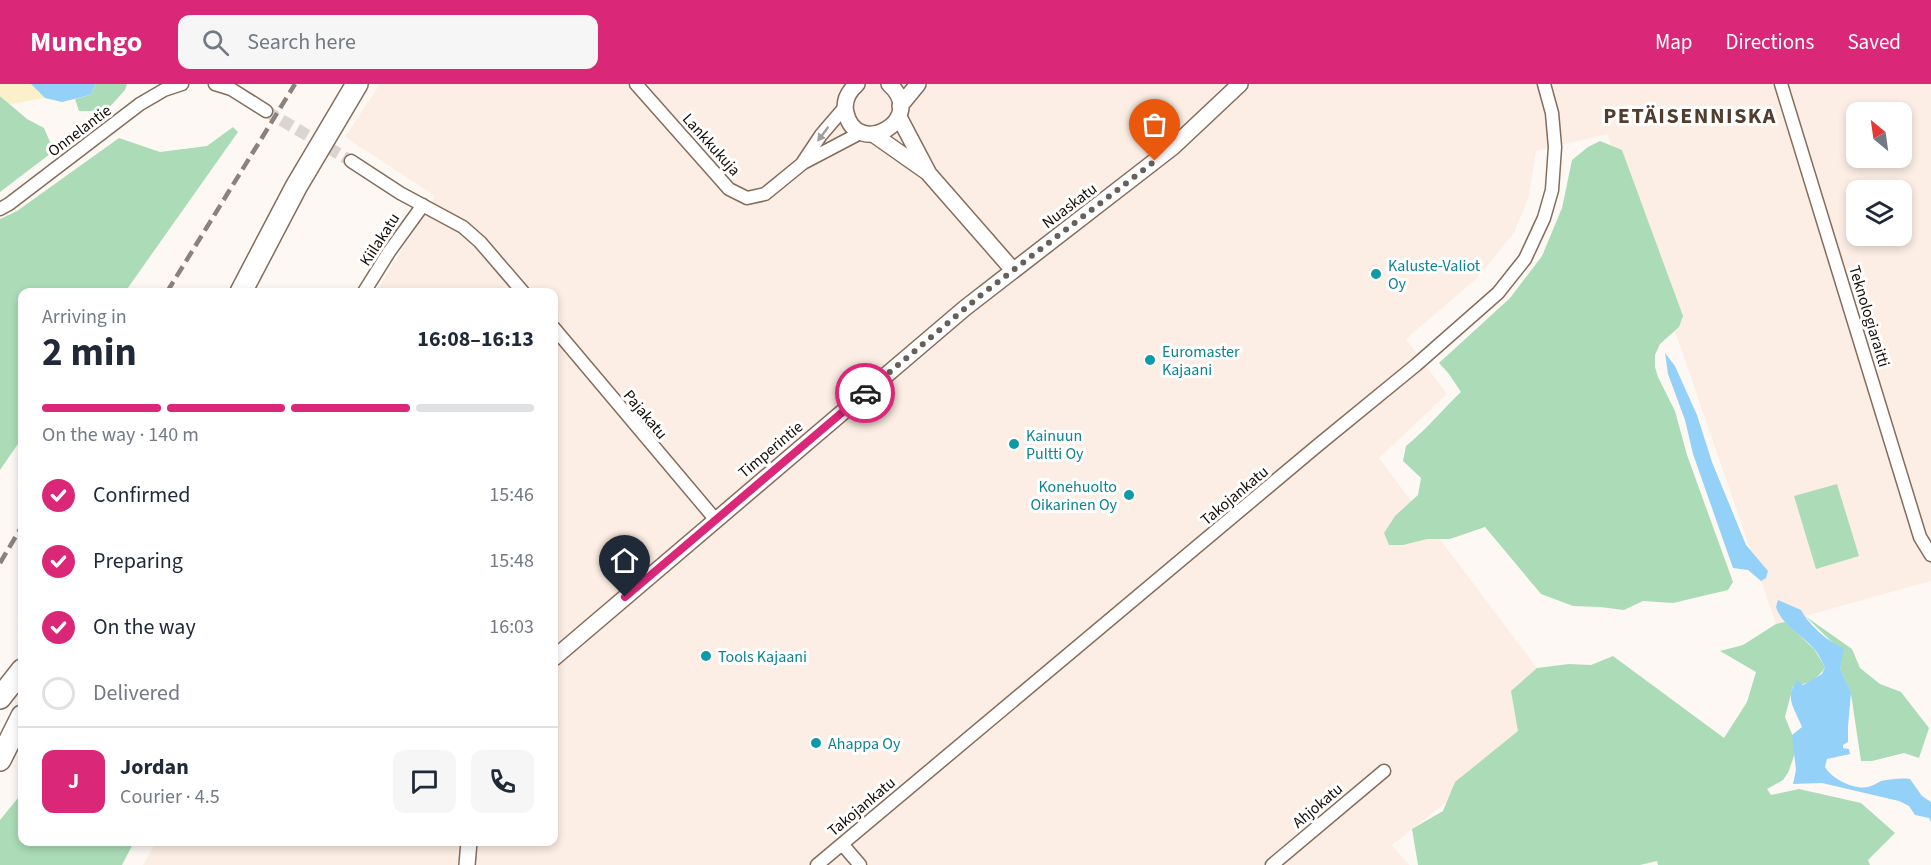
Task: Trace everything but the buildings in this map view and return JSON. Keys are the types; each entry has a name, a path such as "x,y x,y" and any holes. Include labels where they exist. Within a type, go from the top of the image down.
{"highway":[{"path":"243,288 296,187 357,84"},
{"path":"0,698 18,675"},
{"path":"0,760 18,724"}],"street":[{"name":"Onnelantie","path":"0,209 140,104 164,90 182,84"},
{"path":"215,84 231,89 266,111"},
{"name":"Lankkukuja","path":"636,84 729,189 747,198 765,194 803,163 868,133"},
{"path":"888,84 896,91 899,112 929,174"},
{"path":"868,133 888,129 918,84"},
{"name":"Nuaskatu","path":"1013,270 1173,147 1240,84"},
{"name":"Takojankatu","path":"817,865 1416,365 1498,293 1525,259 1544,218 1552,190 1555,147 1552,113 1544,84"},
{"name":"Teknologiaraitti","path":"1781,84 1920,537 1931,555"},
{"path":"847,93 850,122 929,174 1013,270"},
{"name":"Lankkukuja","path":"803,163 847,93"},
{"path":"351,161 400,193 463,227 480,242 520,288"},
{"name":"Kiilakatu","path":"366,288 423,205"},
{"name":"Timperintie","path":"558,655 715,519 1013,270"},
{"name":"Pajakatu","path":"558,333 715,519"},
{"name":"Ahjokatu","path":"1272,865 1384,771"},
{"path":"842,844 860,865"},
{"path":"467,865 469,846"}],"shaded area":[{"path":"380,84 1931,84 1931,581 1776,624 1607,134 1536,151 1529,196 1514,233 1476,279 1406,339 1447,394 1379,458 1567,708 1392,845 1409,865 143,865 154,846 558,846 558,288 378,288 435,196 345,137"}],"green space":[{"path":"96,84 127,84 125,90 106,111 79,111 75,99 90,95"},
{"path":"0,96 27,119 44,128 54,151 0,192"},
{"path":"233,127 238,132 128,288 18,288 18,444 0,470 0,219 17,211 119,138 160,152 207,146"},
{"path":"1600,141 1622,150 1683,316 1679,327 1660,344 1655,355 1655,367 1675,411 1687,455 1733,582 1728,590 1673,603 1643,601 1624,610 1573,606 1541,594 1485,527 1450,539 1427,539 1403,545 1389,545 1384,533 1395,516 1418,495 1421,478 1403,461 1406,446 1461,392 1439,363 1510,298 1542,256 1562,208 1572,160"},
{"path":"1837,484 1859,556 1816,569 1794,496"},
{"path":"1805,616 1852,649 1860,668 1880,684 1901,692 1929,728 1919,758 1904,753 1872,761 1861,761 1851,694 1840,668 1835,645"},
{"path":"1785,622 1814,649 1825,667 1811,681 1793,686 1785,717 1794,739 1795,753 1783,780 1767,789 1771,795 1799,789 1861,803 1895,833 1868,860 1870,865 1658,865 1657,861 1640,865 1418,865 1412,829 1443,811 1455,782 1518,731 1511,691 1537,668 1569,664 1591,665 1613,656 1724,738 1747,702 1756,672 1720,651 1743,645 1776,624"},
{"path":"18,798 18,846 132,846 122,865 0,865 0,820"}],"sand":[{"path":"0,84 31,84 45,98 10,104 0,96"}],"water":[{"path":"31,84 96,84 90,95 62,102 45,98"},
{"path":"1665,353 1675,366 1697,415 1712,462 1746,545 1768,571 1766,578 1761,581 1748,570 1733,568 1693,454 1685,420 1668,374"},
{"path":"1778,600 1801,610 1820,633 1844,648 1840,668 1851,693 1848,742 1843,745 1843,748 1849,749 1850,754 1827,759 1825,767 1838,779 1856,787 1868,787 1881,781 1910,779 1922,796 1931,802 1931,822 1929,818 1915,815 1909,806 1899,801 1822,783 1793,784 1796,770 1792,735 1802,727 1792,703 1791,692 1798,680 1803,685 1822,674 1825,667 1815,650 1783,620 1776,607"}],"tunnel":[{"path":"266,111 351,161"}],"railway":[{"path":"169,288 295,84"},
{"path":"0,563 18,533"}],"way so far":[{"path":"865,393 981,295 1155,161"}],"place":[{"name":"Kaluste-Valiot Oy","path":"1376,274"},
{"name":"Euromaster Kajaani","path":"1150,360"},
{"name":"Kainuun Pultti Oy","path":"1014,444"},
{"name":"Konehuolto Oikarinen Oy","path":"1129,495"},
{"name":"Tools Kajaani","path":"706,656"},
{"name":"Ahappa Oy","path":"816,743"}],"district":[{"name":"PETÄISENNISKA","path":"1690,115"}],"route":[{"path":"625,597 865,393"}]}
